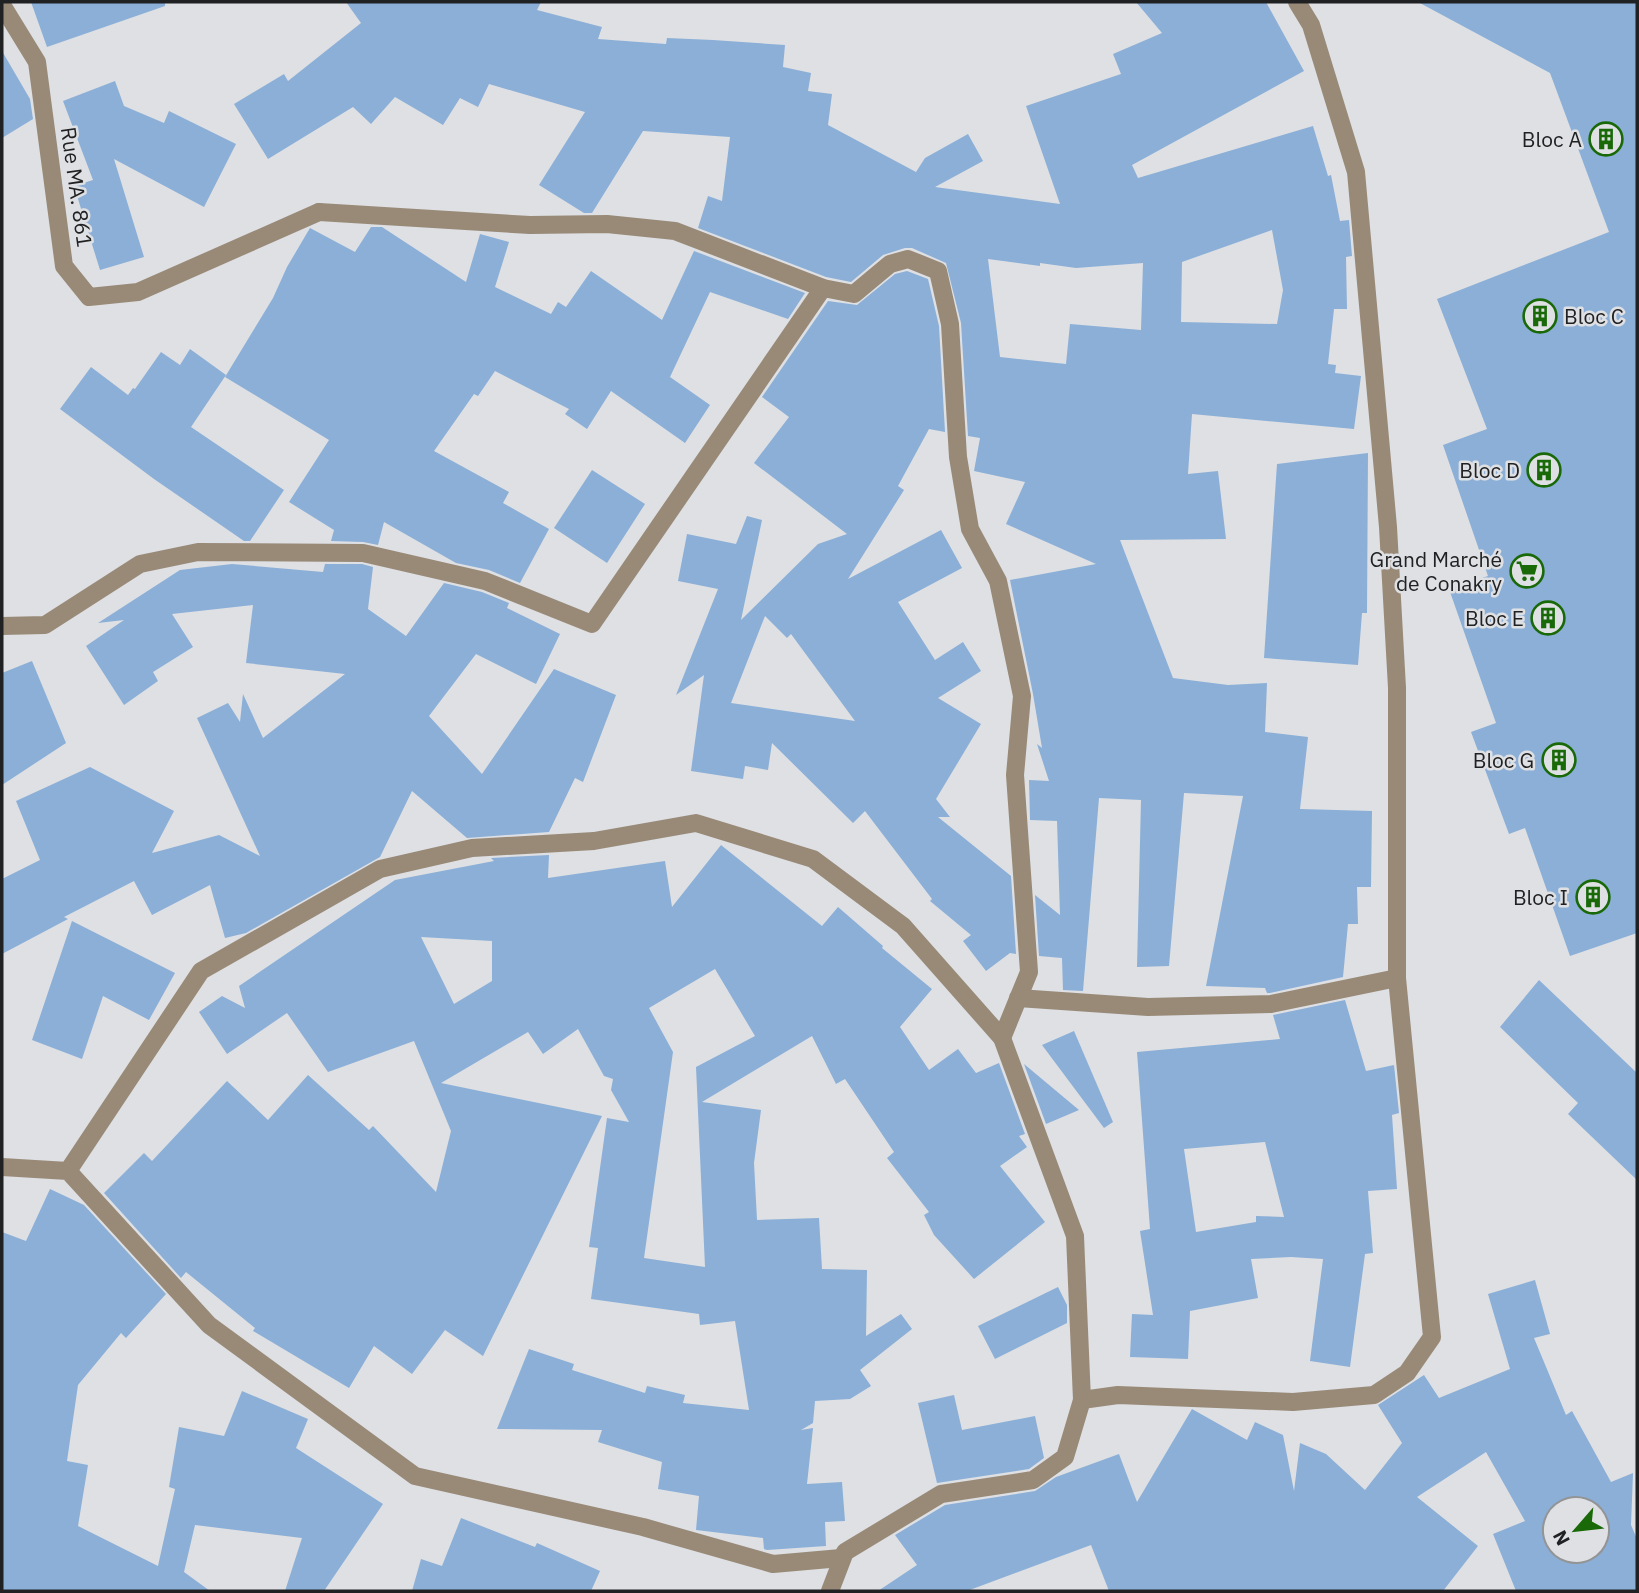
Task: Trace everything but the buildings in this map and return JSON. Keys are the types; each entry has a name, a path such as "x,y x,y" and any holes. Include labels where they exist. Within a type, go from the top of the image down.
{"street":[{"path":"1082,1400 1118,1395 1293,1402 1374,1395 1407,1373 1432,1337 1397,978 1396,688 1388,527 1356,172 1311,25 1297,2"},
{"name":"Rue MA. 861","path":"2,5 37,62 64,266 89,297 138,292 319,212 530,225 607,224 675,231 823,288"},
{"path":"2,626 45,625 141,564 198,552 363,554 485,581 592,624 823,288 854,294 890,264 908,259 938,271 950,324 958,457 970,529 998,581 1022,695 1015,775 1029,972 1002,1038"},
{"path":"68,1171 201,971 380,869 472,848 594,841 696,823 813,859 904,926 1002,1038 1075,1236 1082,1400 1065,1457 1033,1480 941,1494 845,1552 830,1591"},
{"path":"1018,998 1148,1007 1271,1004 1397,978"},
{"path":"2,1167 68,1171 209,1325 415,1476 631,1524 773,1564 841,1558"}],"place":[{"name":"Bloc A","path":"1606,139"},
{"name":"Bloc C","path":"1540,316"},
{"name":"Bloc D","path":"1544,470"},
{"name":"Grand Marché de Conakry","path":"1527,571"},
{"name":"Bloc E","path":"1548,618"},
{"name":"Bloc G","path":"1559,760"},
{"name":"Bloc I","path":"1593,897"}]}
